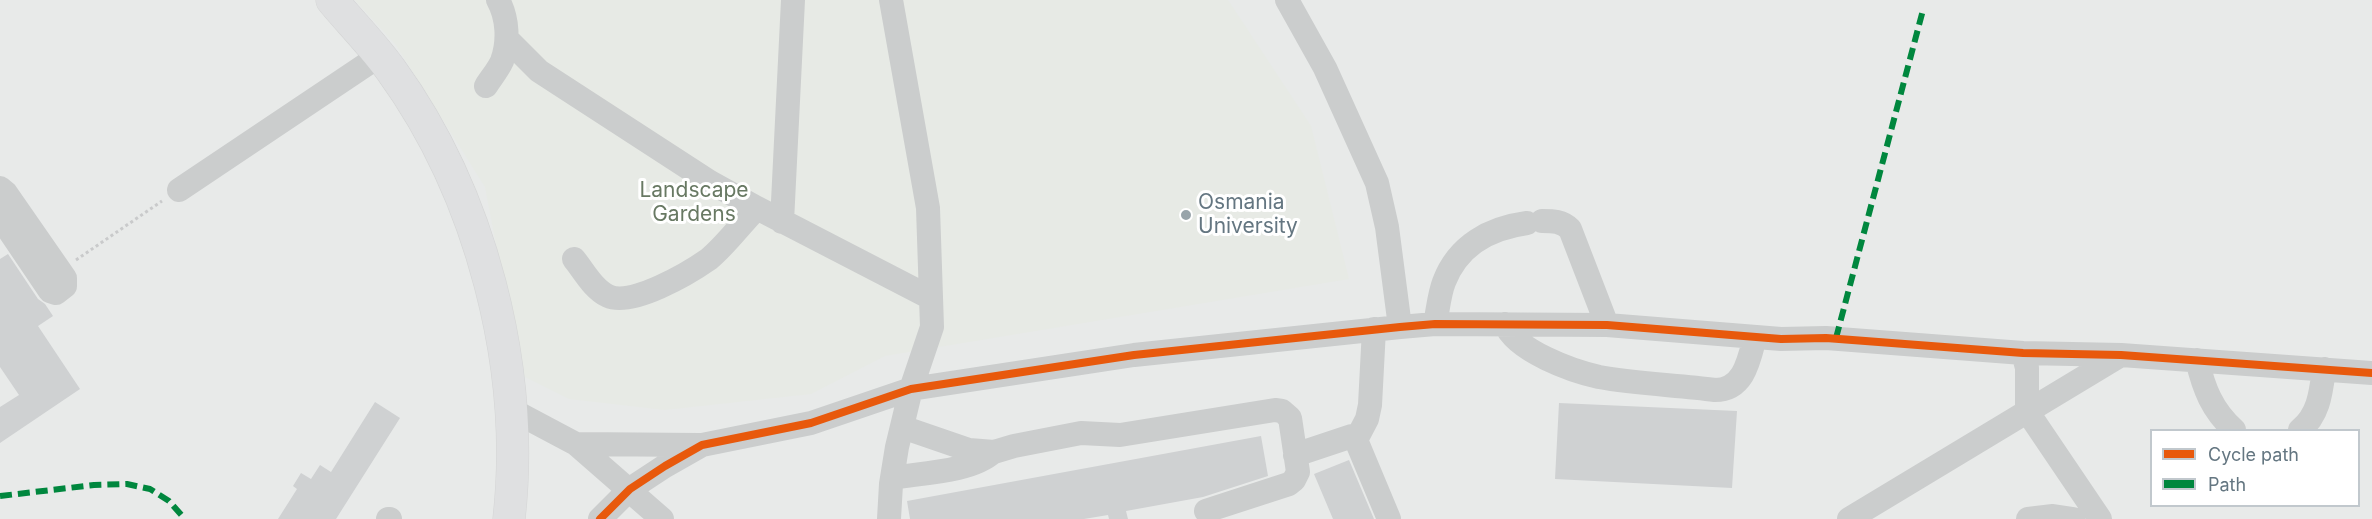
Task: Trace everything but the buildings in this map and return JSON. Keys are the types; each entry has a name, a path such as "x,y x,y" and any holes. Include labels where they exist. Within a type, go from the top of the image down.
{"main road":[{"path":"332,0 391,70 427,127 459,192 487,267 512,410 509,519"}],"street":[{"path":"782,222 793,0"},
{"path":"889,519 892,477 902,428 911,389 932,327 928,208 891,0"},
{"path":"1287,0 1325,68 1377,183 1387,227 1400,327"},
{"path":"486,86 502,62 507,39 504,2"},
{"path":"507,39 539,71 710,182 782,222 931,298"},
{"path":"179,190 379,56"},
{"path":"0,188 14,226 53,292 56,293 66,283 60,271"},
{"path":"574,259 598,290 610,297 624,298 647,294 709,258 757,208"},
{"path":"1435,324 1444,282 1465,249 1485,234 1509,225 1534,222 1565,224 1570,229 1607,325"},
{"path":"576,444 702,445 811,423 911,389 1134,355 1435,324 1607,325 1781,339 1826,338 2023,353 2121,355 2372,373"},
{"path":"1505,324 1513,338 1572,369 1599,377 1715,390 1727,389 1744,373 1755,337"},
{"path":"1356,440 1367,419 1370,405 1374,329"},
{"path":"2023,353 2026,368 2027,411 2100,519"},
{"path":"1849,519 2121,355"},
{"path":"2197,360 2208,399 2233,429"},
{"path":"2301,429 2313,415 2320,400 2324,369"},
{"path":"512,410 576,444 662,519"},
{"path":"902,428 969,450 994,452 1081,433 1120,435 1275,410 1282,411 1290,418 1297,476 1289,484 1206,511"},
{"path":"1295,455 1348,436 1356,440 1389,519"},
{"path":"600,519 630,489 702,445"},
{"path":"892,477 948,470 986,459 994,452"},
{"path":"2028,519 2053,516 2073,519"}],"path":[{"path":"60,271 179,190"}],"shaded area":[{"name":"Osmania University","path":"0,0 2372,0 2372,519 0,519"}],"green space":[{"name":"Landscape Gardens","path":"355,0 1228,0 1311,126 1349,279 885,356 811,394 665,410 569,399 521,375 485,187 396,45"}],"marked path":[{"path":"1836,338 1923,10"},
{"path":"0,496 94,485 127,484 150,489 169,501 185,519"}],"cycle path":[{"path":"600,519 630,489 702,445 811,423 911,389 1134,355 1435,324 1607,325 1781,339 1826,338 2023,353 2121,355 2372,373"}],"place":[{"name":"Osmania University","path":"1186,215"}]}
